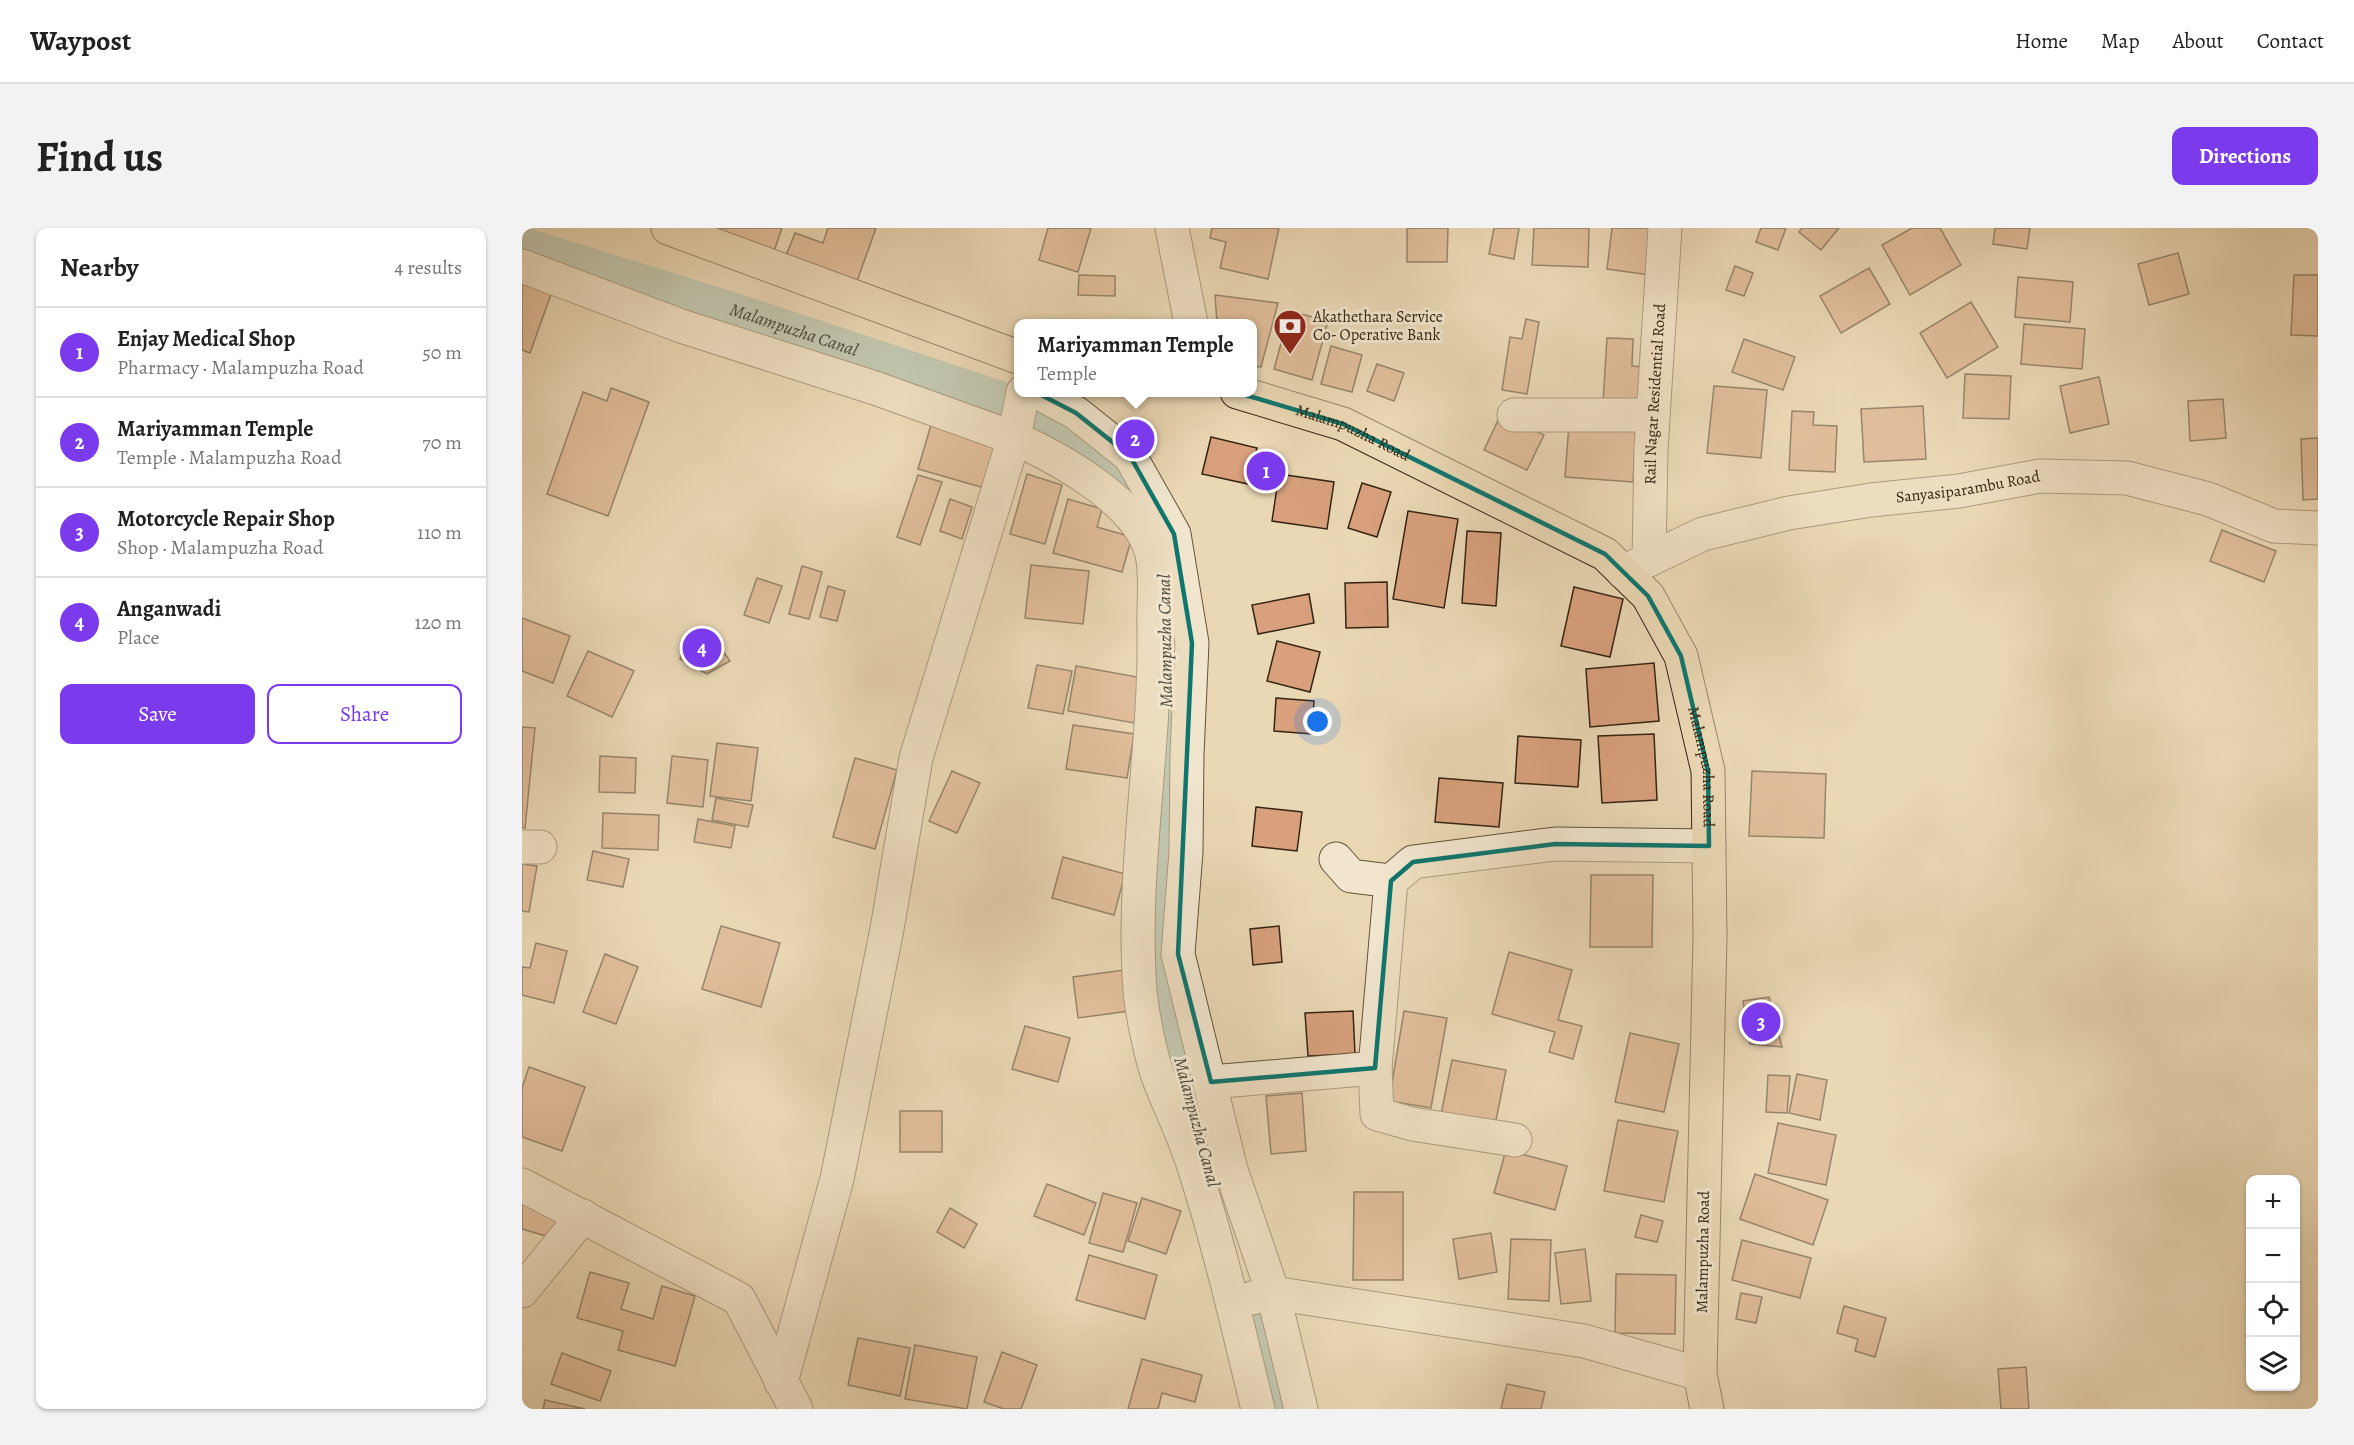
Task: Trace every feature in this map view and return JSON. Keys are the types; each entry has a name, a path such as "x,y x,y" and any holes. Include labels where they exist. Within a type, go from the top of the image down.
{"main road":[{"path":"668,228 1014,357"},
{"name":"Malampuzha Road","path":"1251,397 1343,424 1605,554 1636,566 1648,596 1681,656 1708,771 1710,948 1700,1374 1707,1409"}],"street":[{"path":"1172,228 1190,319"},
{"name":"Rail Nagar Residential Road","path":"1636,566 1653,415 1665,228"},
{"path":"522,266 681,326 875,388 1033,446 1109,494 1138,527 1152,555 1154,664 1149,774 1138,883 1140,992 1157,1075 1194,1165 1258,1409"},
{"path":"789,1396 837,1179 887,929 916,758 1014,438 1022,397"},
{"path":"1044,397 1076,414 1131,456 1174,534 1192,643 1186,852 1178,954 1231,1170 1273,1293 1301,1409"},
{"path":"1514,416 1653,415"},
{"name":"Sanyasiparambu Road","path":"1636,566 1703,534 1789,513 1871,500 1959,491 2040,476 2127,478 2208,498 2274,526 2318,528"},
{"path":"1515,1140 1412,1124 1377,1114 1375,1068 1391,881 1413,862 1555,844 1709,846"},
{"path":"1336,859 1351,876 1391,881"},
{"path":"1211,1082 1375,1068"},
{"path":"522,1185 739,1299 789,1396"},
{"path":"522,1292 583,1216"},
{"path":"1232,1304 1273,1293 1584,1341 1700,1374"}],"highlighted area":[{"path":"1017,357 1202,382 1343,424 1605,554 1648,596 1681,656 1708,771 1709,846 1555,844 1413,862 1391,881 1375,1068 1211,1082 1178,954 1192,643 1174,534 1130,456 1076,413 1024,386"}],"building":[{"path":"714,228 782,228 774,251"},
{"path":"828,228 876,228 856,284 785,258 795,233 823,243"},
{"path":"1048,228 1091,228 1078,272 1039,260"},
{"path":"1212,228 1279,228 1268,279 1220,268 1226,242 1210,238"},
{"path":"1407,228 1448,228 1447,262 1407,262"},
{"path":"1494,228 1519,228 1514,259 1489,254"},
{"path":"1534,228 1589,228 1588,267 1532,265"},
{"path":"1612,228 1656,228 1650,275 1607,269"},
{"path":"1761,228 1786,228 1778,250 1756,242"},
{"path":"1802,228 1839,228 1821,250 1799,232"},
{"path":"1912,228 1940,228 1961,265 1910,295 1882,245"},
{"path":"1995,228 2030,228 2027,249 1993,244"},
{"path":"2178,253 2189,294 2149,305 2138,264"},
{"path":"1735,266 1753,273 1744,296 1726,290"},
{"path":"1869,268 1890,304 1841,333 1820,296"},
{"path":"1079,275 1115,276 1115,296 1078,295"},
{"path":"2294,275 2318,275 2318,336 2291,335"},
{"path":"522,277 553,289 530,353 522,350"},
{"path":"2018,277 2073,282 2070,322 2015,317"},
{"path":"1215,295 1278,303 1261,367 1257,367 1257,319 1217,319"},
{"path":"1971,302 1998,347 1947,378 1920,333"},
{"path":"1290,311 1328,321 1312,380 1274,369"},
{"path":"1526,319 1539,322 1527,394 1502,390 1510,337 1522,339"},
{"path":"2024,324 2085,329 2082,369 2021,364"},
{"path":"1607,338 1633,339 1632,366 1648,367 1646,406 1603,403"},
{"path":"1744,339 1795,357 1783,390 1732,372"},
{"path":"1331,346 1362,355 1352,392 1321,384"},
{"path":"1377,364 1404,373 1394,401 1367,391"},
{"path":"1965,374 2011,376 2009,419 1963,418"},
{"path":"2099,377 2109,424 2070,433 2060,386"},
{"path":"1714,386 1767,390 1761,458 1707,453"},
{"path":"611,388 649,402 608,516 547,494 583,392 607,401"},
{"path":"2223,399 2226,438 2190,441 2188,401"},
{"path":"1923,406 1926,459 1864,462 1861,409"},
{"path":"1792,411 1814,412 1813,425 1837,426 1835,472 1789,470"},
{"path":"1501,414 1544,435 1527,470 1484,450"},
{"path":"1569,424 1636,429 1633,482 1565,477"},
{"path":"931,425 1001,446 988,489 918,469"},
{"path":"1130,430 1143,434 1142,448 1126,443"},
{"path":"1211,437 1257,448 1248,484 1202,474"},
{"path":"2318,438 2318,499 2303,500 2301,439"},
{"path":"1259,455 1279,459 1273,488 1253,483"},
{"path":"1027,474 1062,485 1045,544 1010,534"},
{"path":"1279,474 1334,482 1327,529 1272,521"},
{"path":"918,475 942,482 920,545 897,537"},
{"path":"1362,483 1391,492 1377,537 1348,528"},
{"path":"950,499 972,507 962,539 940,531"},
{"path":"1068,499 1102,509 1097,527 1132,537 1122,572 1053,553"},
{"path":"1408,511 1458,519 1444,608 1393,599"},
{"path":"2222,530 2276,551 2264,582 2210,561"},
{"path":"1467,531 1501,533 1496,606 1462,603"},
{"path":"1031,565 1089,571 1083,624 1025,618"},
{"path":"802,566 822,572 809,619 789,614"},
{"path":"757,578 782,586 769,623 744,615"},
{"path":"1387,582 1388,627 1346,628 1345,583"},
{"path":"828,586 845,591 837,621 820,617"},
{"path":"1574,587 1623,599 1610,657 1561,646"},
{"path":"1309,594 1314,623 1258,634 1252,605"},
{"path":"522,618 570,636 553,683 522,671"},
{"path":"712,636 730,661 707,674 680,659 688,638"},
{"path":"1277,641 1320,652 1310,692 1267,681"},
{"path":"588,651 634,671 612,717 567,696"},
{"path":"1654,663 1659,721 1590,727 1586,669"},
{"path":"1037,665 1072,671 1063,714 1028,708"},
{"path":"1076,666 1143,678 1134,723 1068,711"},
{"path":"1276,698 1314,701 1312,734 1274,731"},
{"path":"1073,725 1134,734 1127,778 1066,769"},
{"path":"522,727 535,728 525,828 522,828"},
{"path":"1654,734 1657,800 1602,803 1598,736"},
{"path":"1518,736 1581,740 1578,787 1515,783"},
{"path":"717,743 758,748 751,801 710,796"},
{"path":"600,756 636,758 635,793 599,792"},
{"path":"672,756 708,760 703,807 667,803"},
{"path":"855,758 897,770 875,849 833,837"},
{"path":"952,771 980,783 957,833 929,821"},
{"path":"1752,771 1826,774 1824,838 1749,836"},
{"path":"1439,778 1503,783 1499,827 1435,822"},
{"path":"716,798 753,805 748,827 712,820"},
{"path":"1256,807 1302,812 1297,851 1252,846"},
{"path":"603,813 659,815 658,850 602,848"},
{"path":"698,819 735,826 731,848 694,842"},
{"path":"593,851 629,859 623,887 587,880"},
{"path":"1063,857 1125,874 1114,915 1052,898"},
{"path":"522,864 537,866 529,912 522,911"},
{"path":"1591,875 1653,875 1652,947 1590,947"},
{"path":"721,926 780,943 761,1007 702,989"},
{"path":"1279,926 1282,962 1253,965 1250,929"},
{"path":"536,943 567,951 554,1003 522,995 522,967 530,968"},
{"path":"1509,952 1572,970 1558,1020 1582,1026 1573,1059 1549,1052 1555,1032 1492,1014"},
{"path":"605,954 638,967 616,1024 583,1012"},
{"path":"1124,970 1129,1011 1078,1018 1073,977"},
{"path":"1769,997 1782,1047 1750,1044 1743,1001"},
{"path":"1353,1011 1355,1054 1308,1056 1305,1013"},
{"path":"1404,1011 1447,1018 1431,1108 1389,1101"},
{"path":"1025,1026 1070,1038 1058,1082 1012,1069"},
{"path":"1630,1033 1679,1044 1664,1112 1615,1102"},
{"path":"1452,1060 1506,1070 1494,1130 1440,1119"},
{"path":"529,1067 585,1087 562,1151 522,1137 522,1088"},
{"path":"1797,1074 1827,1080 1820,1120 1789,1113"},
{"path":"1768,1075 1790,1076 1787,1113 1766,1112"},
{"path":"1302,1093 1306,1151 1271,1154 1266,1096"},
{"path":"900,1111 942,1111 942,1152 900,1152"},
{"path":"1618,1120 1678,1131 1664,1202 1604,1191"},
{"path":"1778,1123 1836,1135 1826,1185 1768,1173"},
{"path":"1506,1150 1567,1166 1555,1210 1494,1193"},
{"path":"1755,1174 1828,1200 1813,1245 1740,1219"},
{"path":"1047,1184 1096,1203 1084,1235 1034,1216"},
{"path":"1354,1192 1403,1192 1403,1280 1353,1280"},
{"path":"1103,1193 1137,1203 1123,1252 1089,1243"},
{"path":"522,1197 571,1212 563,1241 522,1229"},
{"path":"1142,1198 1181,1211 1166,1254 1128,1241"},
{"path":"950,1208 977,1224 964,1248 937,1232"},
{"path":"1641,1215 1663,1221 1657,1242 1635,1237"},
{"path":"1491,1233 1497,1272 1459,1279 1453,1239"},
{"path":"1511,1239 1551,1240 1549,1301 1508,1299"},
{"path":"1742,1240 1811,1258 1800,1298 1732,1280"},
{"path":"1585,1249 1591,1301 1561,1304 1555,1253"},
{"path":"1089,1255 1157,1275 1145,1319 1076,1300"},
{"path":"590,1272 629,1283 621,1309 653,1319 662,1286 695,1296 675,1366 618,1350 623,1331 577,1318"},
{"path":"1616,1274 1676,1275 1675,1334 1615,1333"},
{"path":"1741,1293 1762,1297 1756,1323 1736,1319"},
{"path":"1844,1306 1886,1318 1875,1357 1855,1351 1858,1339 1837,1333"},
{"path":"858,1338 910,1348 900,1396 848,1385"},
{"path":"915,1345 977,1357 967,1409 905,1399"},
{"path":"1002,1352 1037,1365 1021,1409 1004,1409 984,1402"},
{"path":"562,1353 611,1371 600,1401 551,1384"},
{"path":"1142,1359 1202,1375 1195,1402 1162,1393 1158,1409 1128,1409"},
{"path":"2026,1367 2029,1409 2001,1409 1998,1369"},
{"path":"1507,1384 1545,1392 1541,1409 1501,1409"},
{"path":"545,1400 585,1409 543,1409"}],"waterway":[{"name":"Malampuzha Canal","path":"522,244 735,310 1015,403 1078,434 1110,466 1154,526"},
{"name":"Malampuzha Canal","path":"1167,691 1166,813 1157,920 1173,1031 1209,1168"},
{"name":"Malampuzha Canal","path":"1255,1322 1281,1409"}],"place":[{"name":"Akathethara Service Co- Operative Bank","path":"1290,355"},
{"name":"Mariyamman Temple","path":"1135,439"},
{"name":"Enjay Medical Shop","path":"1266,471"},
{"name":"Anganwadi","path":"702,648"},
{"name":"Motorcycle Repair Shop","path":"1761,1022"}]}
